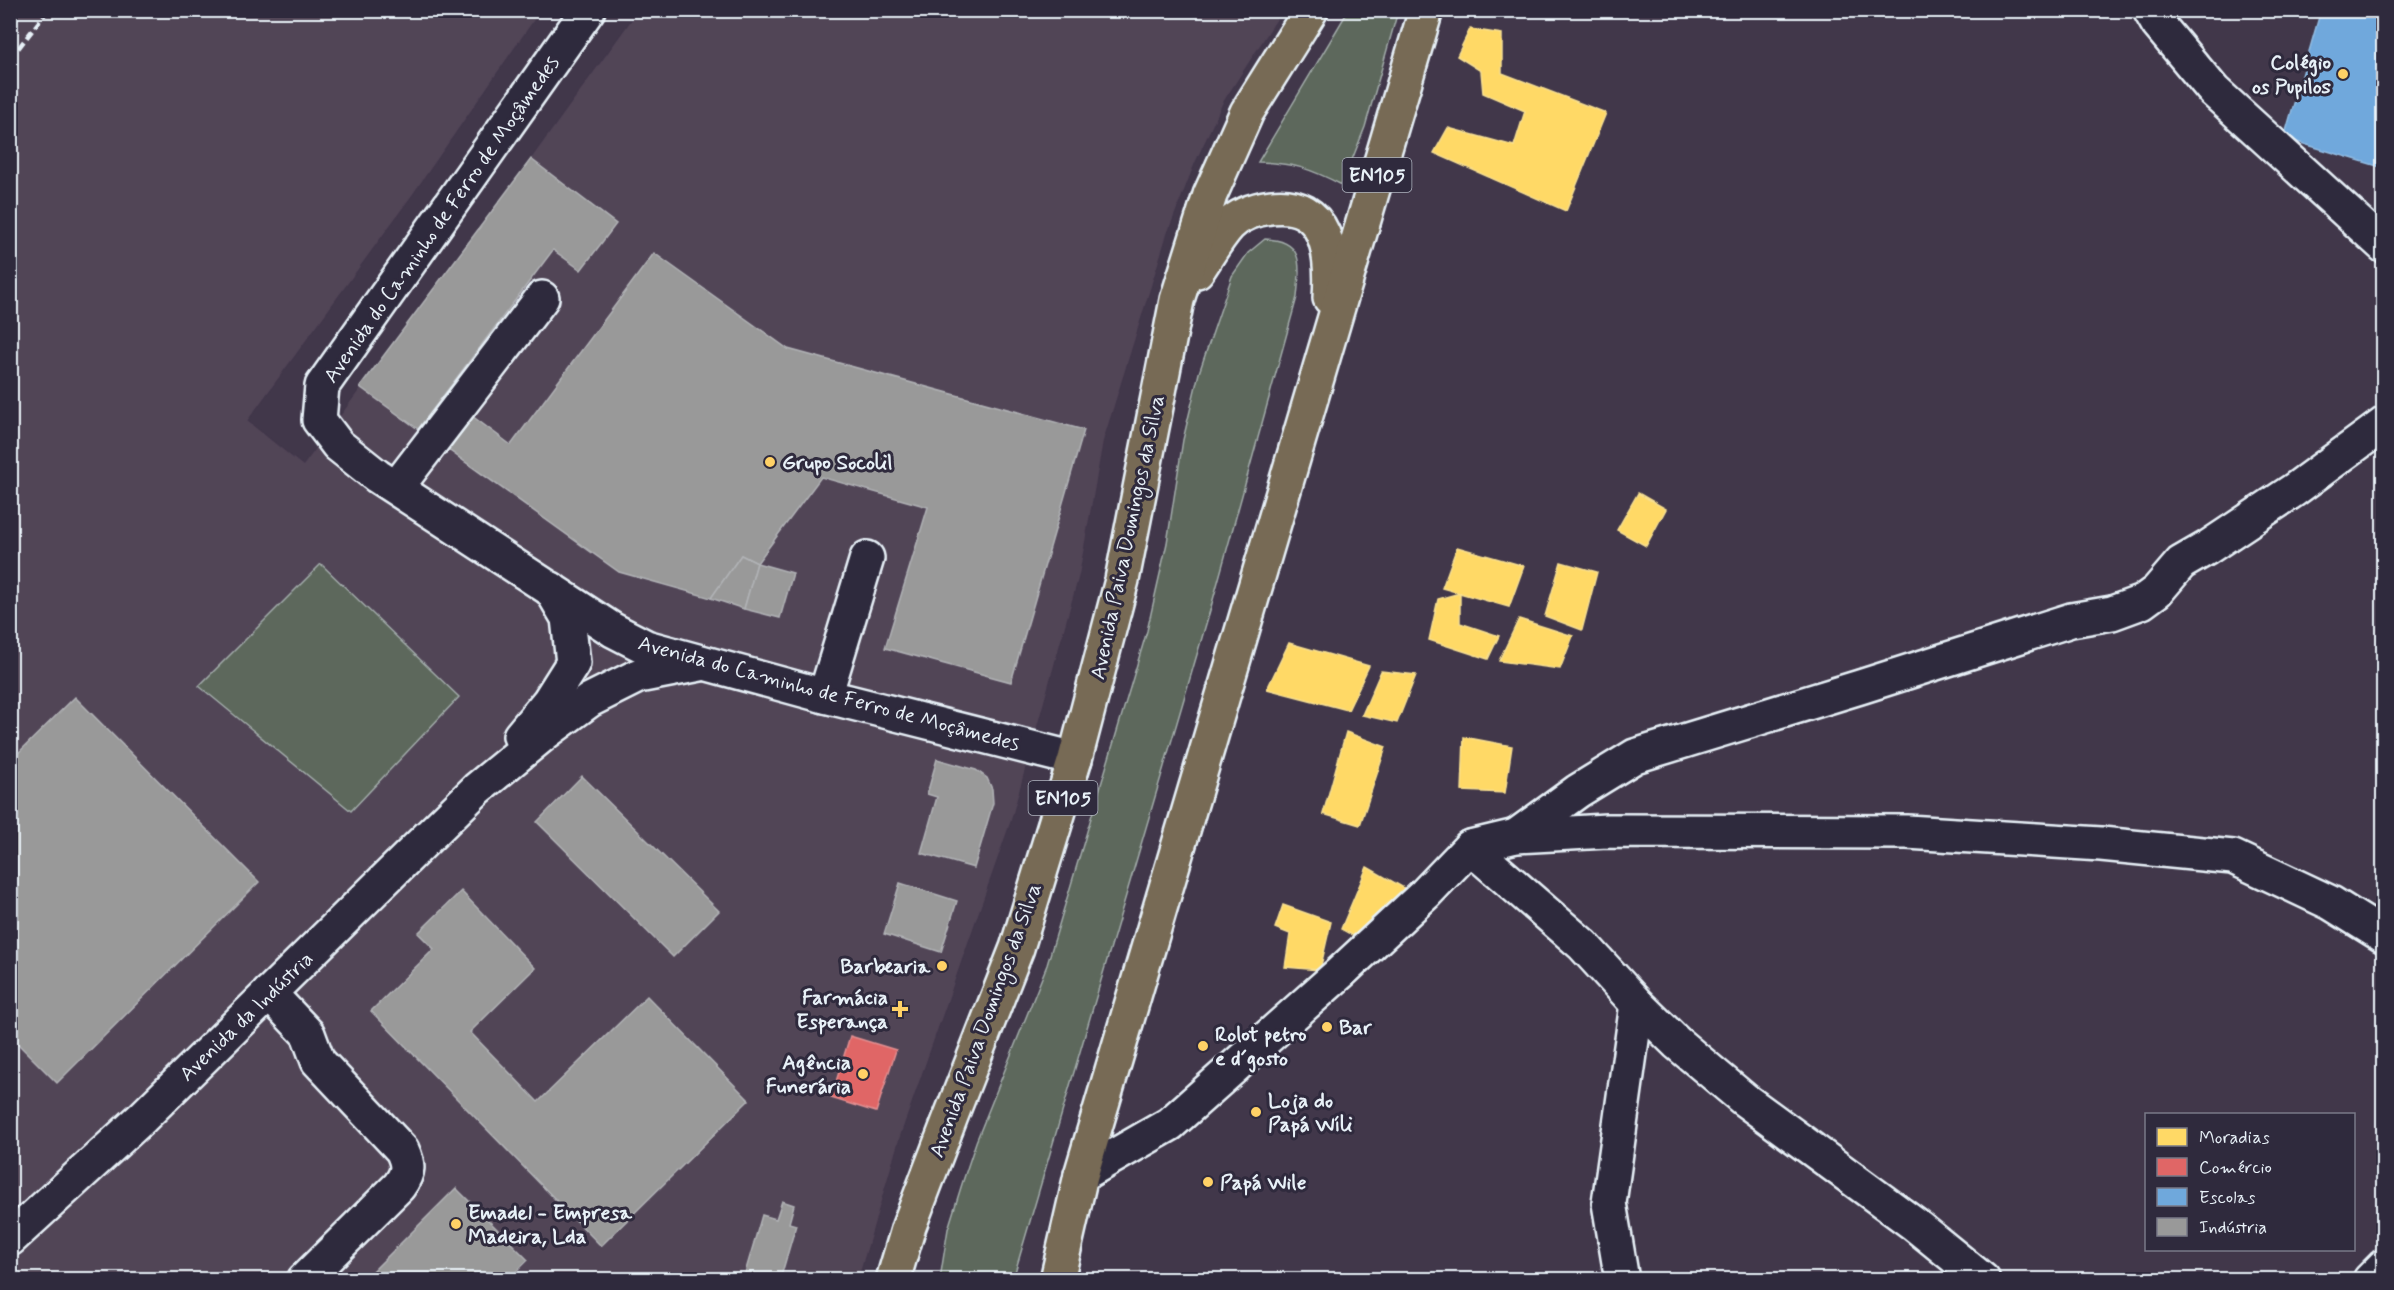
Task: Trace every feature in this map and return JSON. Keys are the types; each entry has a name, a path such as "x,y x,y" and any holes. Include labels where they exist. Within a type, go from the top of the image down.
{"main road":[{"name":"Avenida Paiva Domingos da Silva","path":"893,1280 909,1226 1017,948 1075,759 1122,580 1177,300 1210,195 1247,112 1311,10"},
{"name":"EN105","path":"1057,1280 1081,1175 1426,10"},
{"path":"1177,300 1229,225 1255,209 1286,205 1308,213 1324,233 1332,267 1328,340"}],"street":[{"name":"Avenida do Caminho de Ferro de Moçâmedes","path":"588,10 322,386 319,420 338,445 377,476 613,630 646,647 825,696 1075,759"},
{"path":"2150,10 2158,24 2214,91 2384,246"},
{"path":"396,487 542,298"},
{"path":"1516,836 1578,791 1635,756 2059,624 2112,613 2142,602 2157,591 2181,563 2294,490 2384,424"},
{"path":"825,696 867,558"},
{"name":"Avenida da Indústria","path":"477,789 549,701 573,663 568,618 551,589"},
{"name":"Avenida da Indústria","path":"10,1239 142,1118 477,789 545,733 590,700 638,676 708,663"},
{"path":"1081,1175 1170,1124 1340,973 1425,894 1470,847 1516,836 1607,831 1907,832 2101,844 2233,858 2331,903 2384,936"},
{"path":"1470,847 1584,945 1637,1004 1677,1043 1745,1101 1914,1224 1983,1280"},
{"path":"269,993 308,1034 318,1061 402,1150 407,1162 408,1174 399,1186 304,1280"},
{"path":"1622,1280 1609,1203 1637,1004"},
{"path":"2370,1280 2384,1266"}],"shaded area":[{"path":"10,11 540,11 412,195 247,421 303,466 638,11 1282,11 1223,102 1194,165 1167,234 1103,441 1079,575 1011,820 900,1136 858,1279 11,1279"}],"green space":[{"path":"1348,11 1398,11 1365,127 1342,185 1302,168 1258,162"},
{"path":"1265,239 1287,244 1297,257 1299,275 1297,297 1211,607 1013,1279 940,1279 948,1229 962,1184 976,1142 1047,965 1147,631 1167,543 1183,440 1199,373 1232,276 1248,253"},
{"path":"321,564 459,697 351,811 199,686"}],"building: Moradias":[{"path":"1470,29 1502,34 1502,73 1606,113 1566,211 1434,153 1448,128 1514,146 1525,111 1483,93 1481,71 1457,56"},
{"path":"1638,493 1666,509 1646,546 1617,530"},
{"path":"1457,547 1524,566 1509,607 1442,588"},
{"path":"1561,562 1597,572 1582,630 1545,616"},
{"path":"1460,593 1460,623 1499,636 1488,659 1429,640 1438,599"},
{"path":"1519,619 1573,636 1560,669 1499,661"},
{"path":"1289,643 1369,666 1348,710 1267,689"},
{"path":"1381,671 1416,675 1397,723 1362,715"},
{"path":"1346,732 1386,747 1360,825 1323,814"},
{"path":"1464,737 1512,746 1505,793 1462,791"},
{"path":"1367,867 1409,891 1363,941 1341,929"},
{"path":"1283,905 1331,922 1320,970 1285,967 1290,934 1275,928"}],"building: Comércio":[{"name":"Agência Funerária","path":"850,1036 896,1050 876,1112 831,1098"}],"building: Escolas":[{"name":"Colégio os Pupilos","path":"2321,10 2384,10 2384,168 2284,138"}],"building: Indústria":[{"path":"531,159 616,224 581,270 553,250 418,429 360,387"},
{"name":"Grupo Socolil","path":"654,253 788,349 1084,430 1011,682 885,648 928,507 821,477 757,563 741,555 711,598 619,572 443,446 468,413 511,445"},
{"path":"741,555 757,563 744,609 711,598"},
{"path":"757,563 793,573 780,618 744,609"},
{"path":"75,697 259,882 57,1083 10,1036 10,761"},
{"path":"937,759 976,770 987,778 992,789 993,803 974,868 921,853 937,797 927,794"},
{"path":"582,776 719,911 673,957 537,822"},
{"path":"900,883 957,901 941,952 884,934"},
{"path":"461,891 535,968 470,1032 538,1102 647,996 749,1100 601,1246 371,1011 434,949 418,933"},
{"name":"Emadel - Empresa Madeira, Lda","path":"456,1188 528,1260 508,1280 364,1280"},
{"path":"782,1201 794,1205 789,1223 796,1225 780,1280 743,1280 762,1215 776,1219"}],"railway":[{"path":"10,59 48,10"}],"place":[{"name":"Colégio os Pupilos","path":"2343,74"},
{"name":"Grupo Socolil","path":"770,462"},
{"name":"Barbearia","path":"942,966"},
{"name":"Farmácia Esperança","path":"900,1009"},
{"name":"Bar","path":"1327,1027"},
{"name":"Rolot petro e d´gosto","path":"1203,1046"},
{"name":"Agência Funerária","path":"863,1074"},
{"name":"Loja do Papá Wíli","path":"1256,1112"},
{"name":"Papá Wile","path":"1208,1182"},
{"name":"Emadel - Empresa Madeira, Lda","path":"456,1224"}]}
